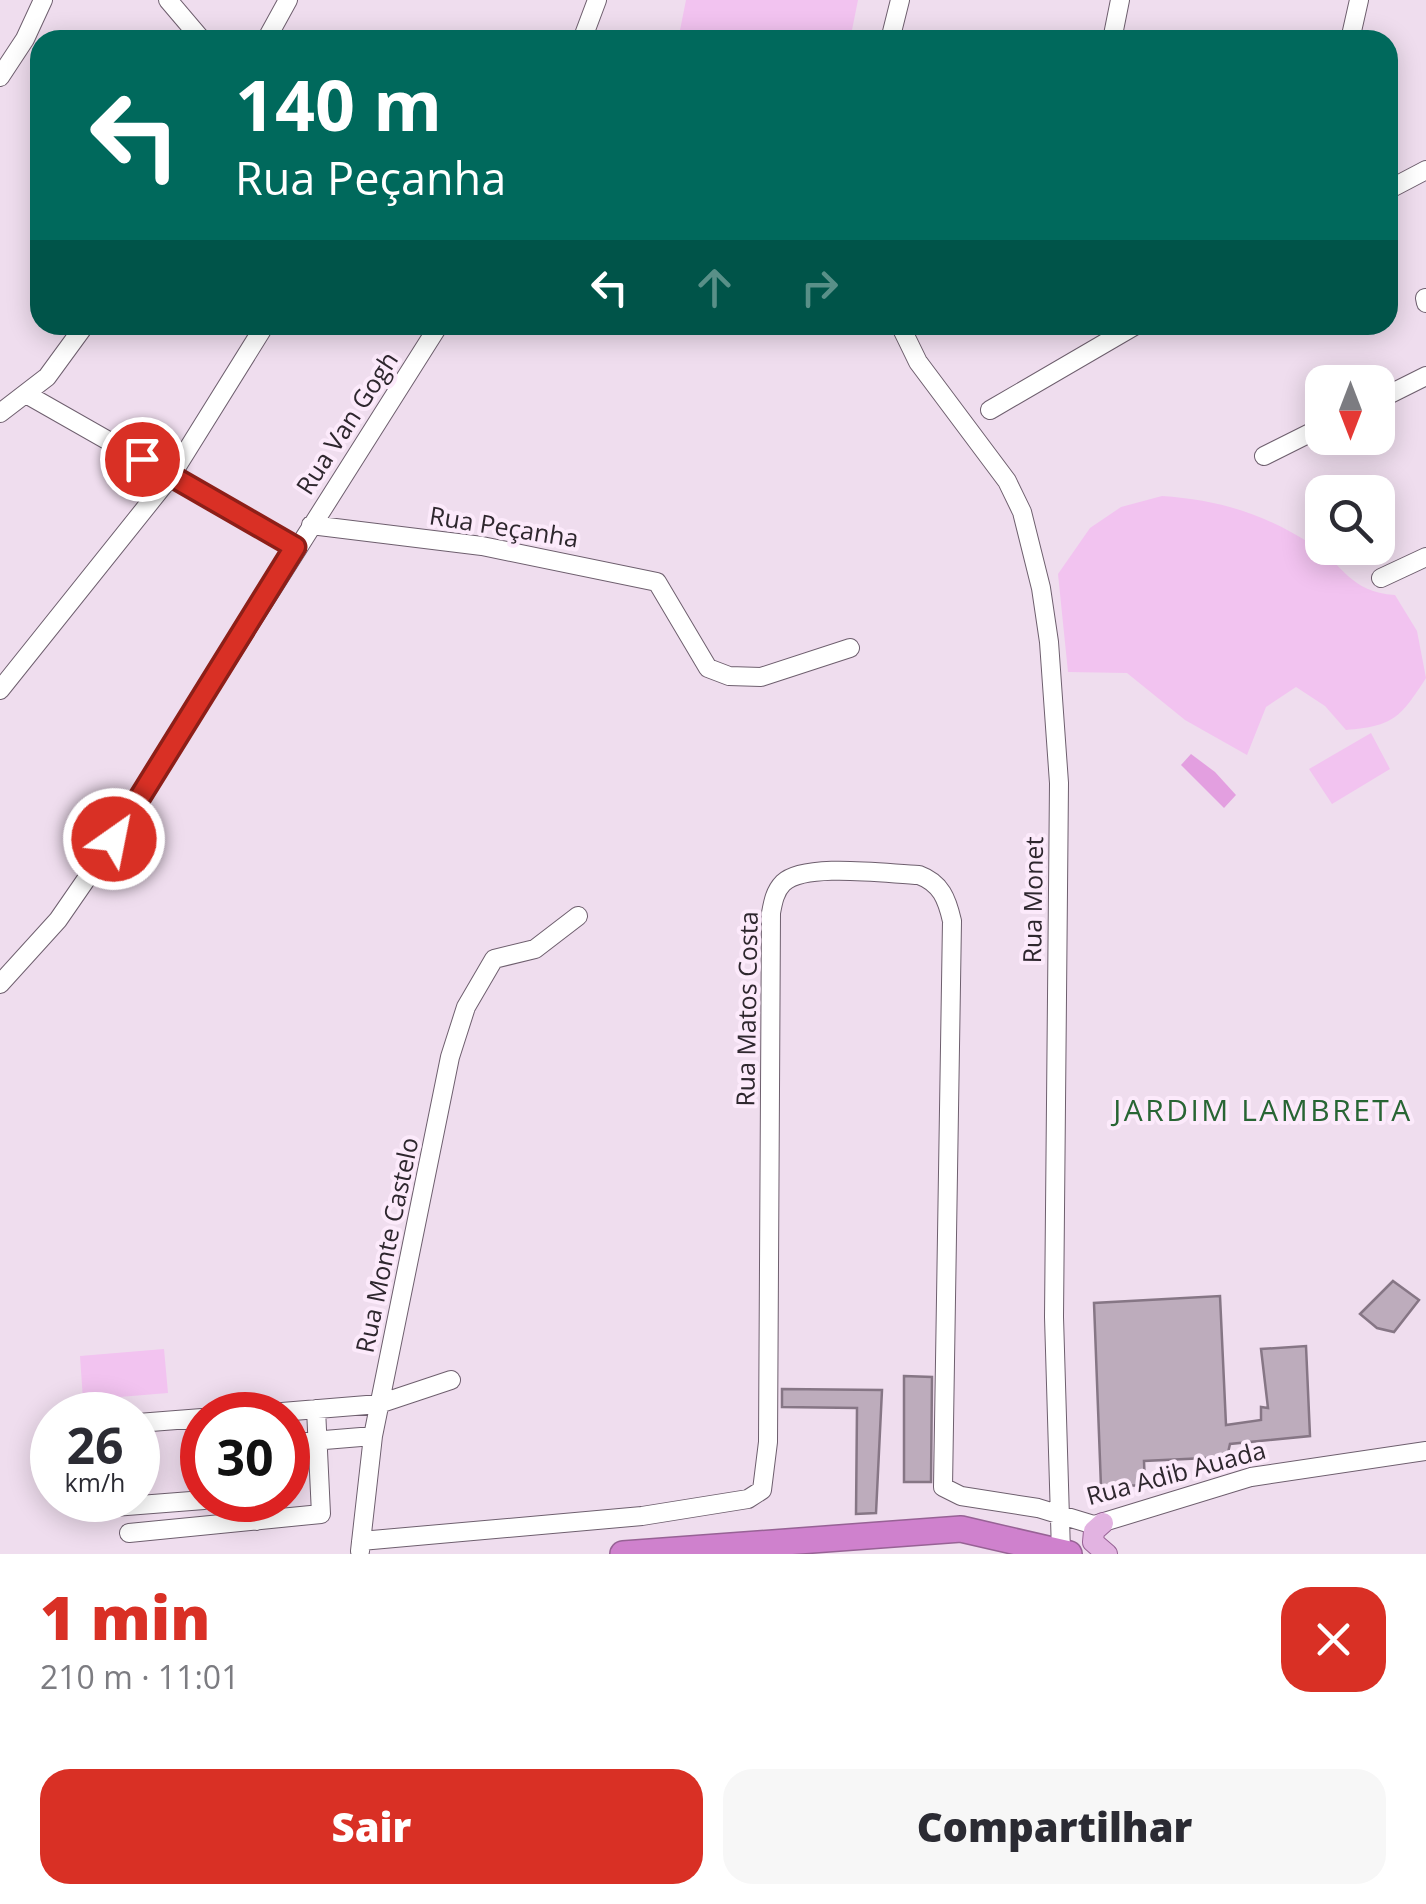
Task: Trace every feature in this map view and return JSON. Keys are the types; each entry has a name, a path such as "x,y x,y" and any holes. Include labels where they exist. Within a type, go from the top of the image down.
{"highway":[{"path":"623,1554 961,1529 1065,1553"}],"main road":[{"path":"1102,1523 1094,1531 1093,1542 1106,1554"}],"street":[{"path":"0,77 25,39 43,0"},
{"path":"168,0 194,30"},
{"path":"272,30 288,0"},
{"path":"586,30 597,0"},
{"path":"892,30 900,0"},
{"path":"1114,30 1120,0"},
{"path":"1352,30 1359,0"},
{"path":"1398,185 1426,170"},
{"path":"0,413 47,377 77,335"},
{"path":"0,690 171,476 258,335"},
{"name":"Rua Van Gogh","path":"0,984 58,920 114,839 295,547 433,335"},
{"name":"Rua Monet","path":"906,335 937,390 1007,481 1032,545 1044,606 1059,783 1054,1317 1060,1515 1065,1553"},
{"path":"990,410 1118,335"},
{"path":"1395,392 1426,376"},
{"path":"26,394 295,547"},
{"path":"1264,456 1305,436"},
{"name":"Rua Peçanha","path":"311,525 482,546 641,576 656,582 676,608 708,668 729,676 761,678 850,648"},
{"path":"1381,578 1426,557"},
{"name":"Rua Matos Costa","path":"360,1550 710,1506 748,1499 762,1490 766,1478 771,913 775,894 784,882 800,874 919,875 932,880 949,907 952,920 942,1480"},
{"name":"Rua Monte Castelo","path":"360,1550 379,1404 450,1057 466,1007 494,959 536,949 578,916"},
{"path":"310,1410 379,1404 452,1380"},
{"path":"310,1515 320,1514 316,1409"},
{"path":"310,1441 373,1436"},
{"name":"Rua Adib Auada","path":"942,1480 950,1492 1060,1515 1077,1523 1102,1523 1269,1473 1426,1450"},
{"path":"710,1484 710,1506"},
{"path":"129,1533 257,1522"}],"shaded area":[{"path":"686,0 858,0 852,30 680,30"},
{"path":"1162,496 1202,501 1258,516 1293,533 1305,540 1305,565 1337,565 1367,589 1395,595 1417,631 1426,678 1394,718 1375,726 1346,730 1325,706 1296,687 1266,707 1247,755 1185,720 1127,673 1068,672 1058,574 1090,528 1121,507"},
{"path":"1371,733 1390,769 1332,804 1309,769"},
{"path":"1191,754 1236,795 1224,808 1181,765"},
{"path":"164,1349 168,1393 82,1392 80,1356"}],"building":[{"path":"1393,1281 1419,1300 1394,1332 1377,1328 1360,1314"},
{"path":"1220,1296 1226,1425 1261,1420 1261,1407 1268,1408 1261,1349 1306,1346 1310,1436 1230,1444 1227,1457 1144,1461 1145,1485 1101,1487 1094,1303"},
{"path":"904,1376 932,1377 931,1482 904,1482"},
{"path":"782,1389 882,1390 876,1513 856,1514 857,1408 782,1407"}],"district":[{"name":"JARDIM LAMBRETA","path":"1263,1111"}],"route":[{"path":"114,839 295,547 142,459"}]}
